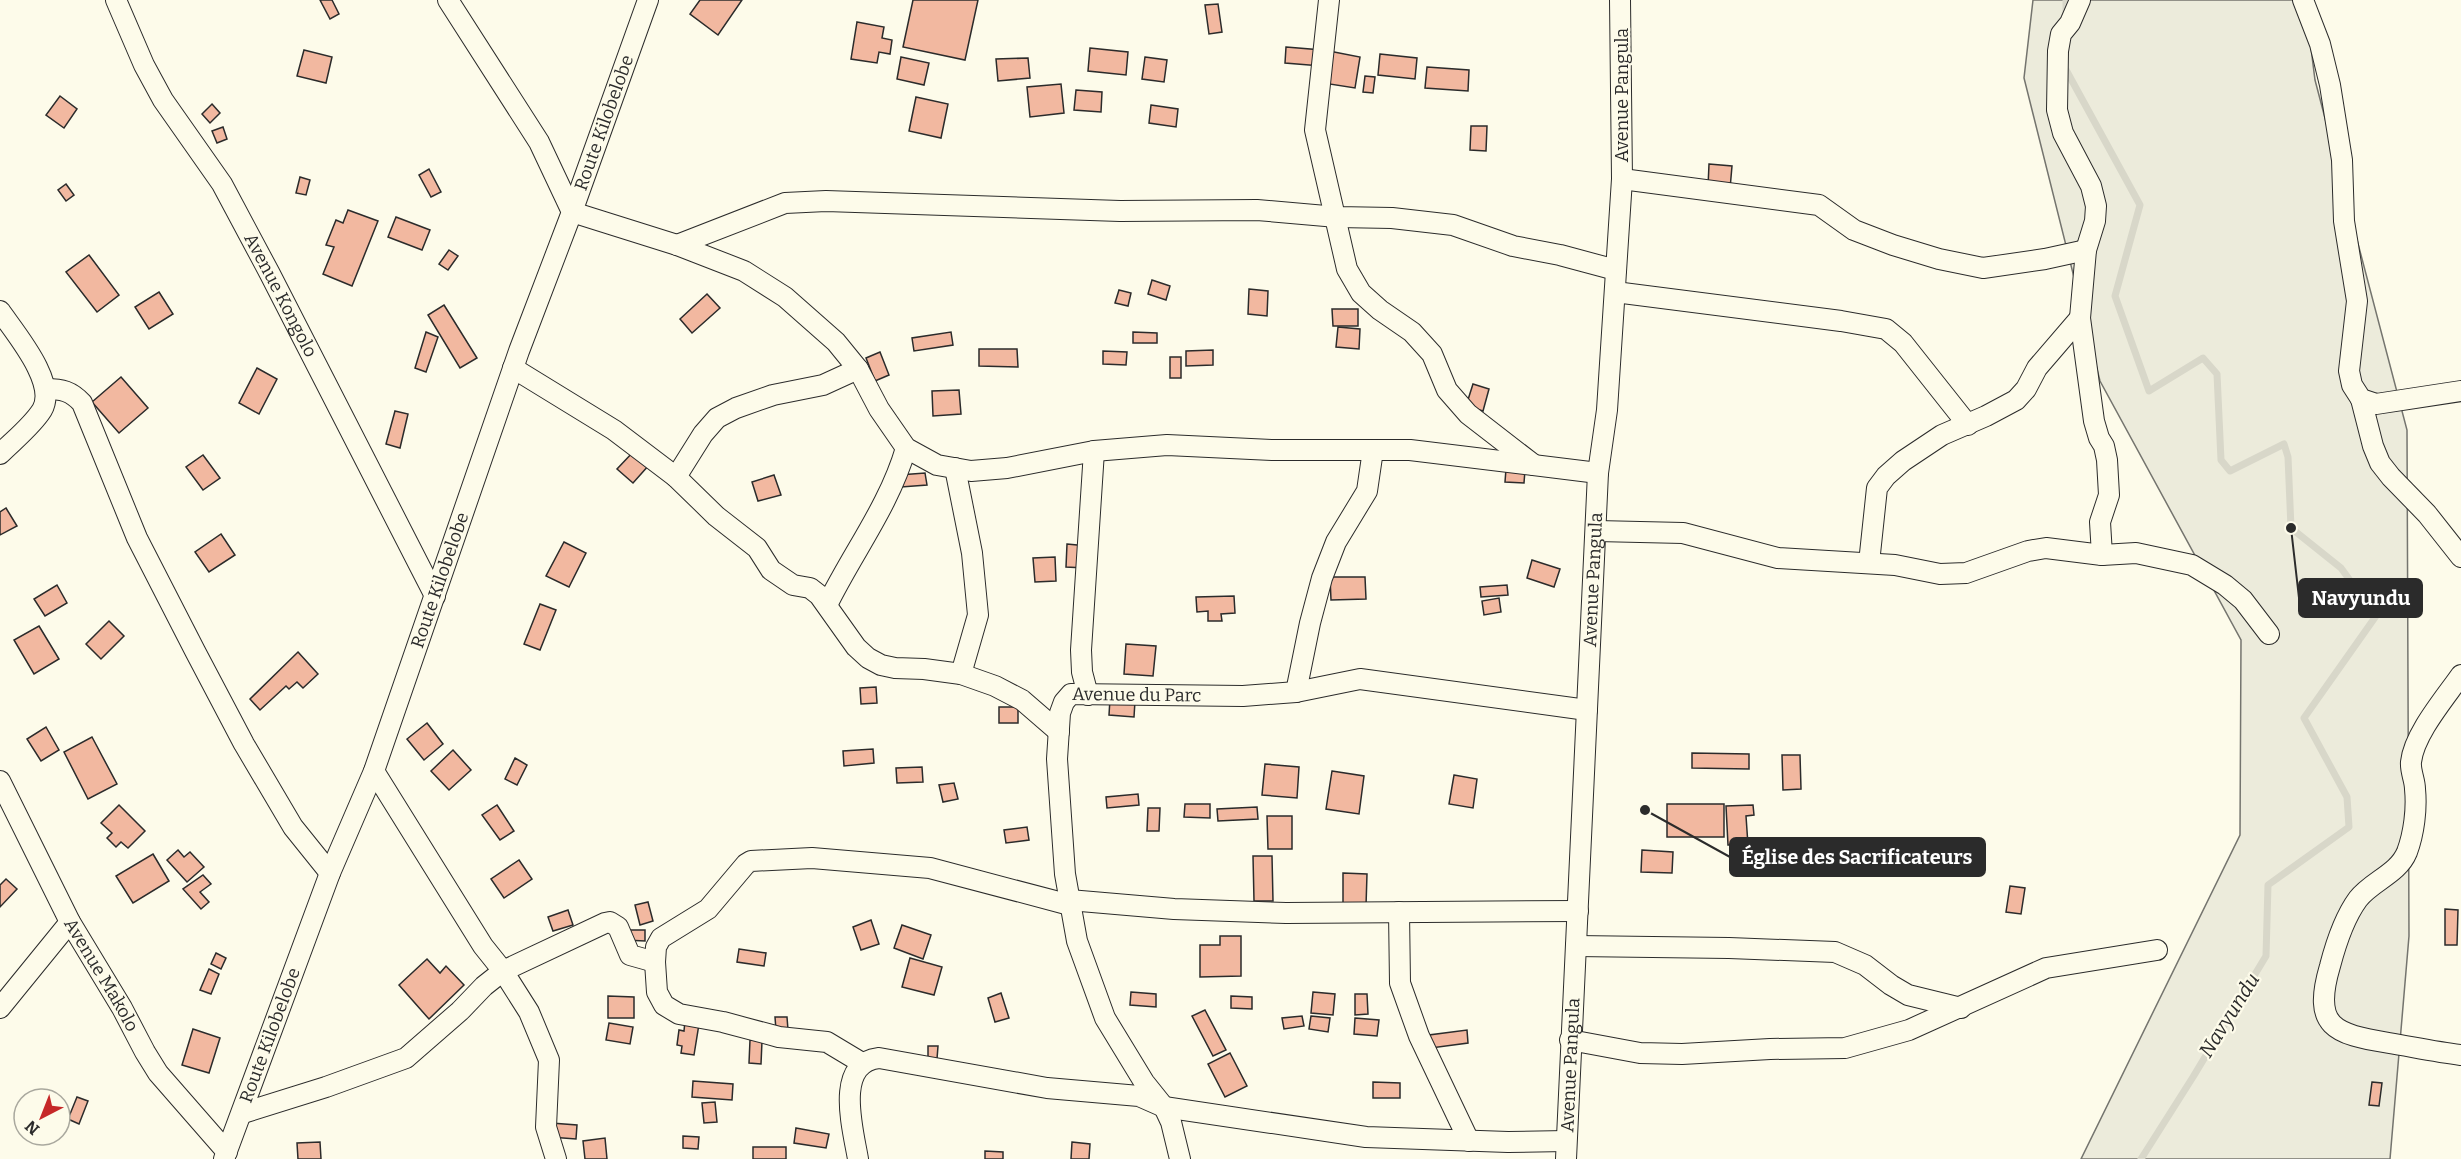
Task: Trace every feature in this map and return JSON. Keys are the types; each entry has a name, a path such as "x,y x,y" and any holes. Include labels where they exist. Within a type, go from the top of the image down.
{"street":[{"name":"Avenue Kongolo","path":"116,0 144,65 163,100 222,184 435,596"},
{"path":"448,0 539,142 572,212 676,245 744,271 785,297 836,342 858,369 879,409 906,448 937,465 971,471 1007,468 1094,451 1167,446 1272,450 1410,450 1598,473"},
{"name":"Route Kilobelobe","path":"225,1156 243,1113 330,873 374,771 513,368 648,0"},
{"path":"1329,0 1315,130 1337,217 1347,269 1361,293 1380,310 1412,332 1432,354 1448,390 1468,414 1534,465"},
{"name":"Avenue Pangula","path":"1566,1150 1598,473 1607,410 1622,179 1620,0"},
{"path":"2080,0 2070,23 2061,34 2058,51 2057,110 2063,133 2091,186 2096,206 2095,222 2086,250 2080,318 2094,421 2107,460 2109,495 2100,522 2102,555"},
{"path":"2303,0 2320,44 2331,85 2342,160 2344,221 2357,301 2349,371 2352,385 2361,399 2373,446 2380,463 2427,514 2461,557"},
{"path":"1622,179 1819,205 1854,230 1893,245 1939,259 1983,268 2045,260 2086,250"},
{"path":"676,245 785,203 826,201 1120,211 1257,210 1337,217 1392,218 1453,225 1514,246 1616,270"},
{"path":"1615,292 1886,329 1903,343 1968,425"},
{"path":"0,311 41,374 46,389 44,408 0,454"},
{"path":"1869,563 1877,488 1886,476 1903,461 1942,435 1968,425 2016,400 2043,359 2080,318"},
{"path":"513,368 614,430 676,477 716,516 757,548 771,570 793,585 810,588 819,595 856,647 868,658 881,665 961,674 1011,693 1059,732"},
{"path":"676,477 703,434 717,418 736,408 773,395 823,385 858,369"},
{"path":"46,389 62,389 74,394 82,403 137,538 244,744 293,826 330,873"},
{"path":"2361,399 2376,404 2461,391"},
{"path":"826,605 887,500 906,448"},
{"path":"1296,692 1322,578 1336,542 1367,491 1373,450"},
{"path":"1088,695 1082,672 1081,650 1094,451"},
{"path":"955,468 972,553 978,615 961,674"},
{"path":"1597,531 1683,533 1778,558 1869,563 1948,573 1966,573 2028,551 2046,548 2102,555 2136,553 2192,565 2225,585 2243,600 2269,633"},
{"path":"2461,675 2425,728 2411,761 2415,788 2414,822 2406,854 2398,866 2366,890 2357,901 2338,937 2326,976 2323,1002 2328,1019 2333,1026 2353,1037 2461,1055"},
{"name":"Avenue du Parc","path":"1180,1159 1171,1122 1164,1107 1144,1082 1105,1018 1077,941 1065,874 1057,759 1060,713 1071,694 1243,696 1296,692 1360,679 1587,710"},
{"path":"374,771 483,946 503,970 529,1012 549,1060 546,1127 556,1159"},
{"name":"Avenue Makolo","path":"0,781 70,922 158,1073 225,1156"},
{"path":"862,1063 827,1042 779,1037 723,1022 679,1014 664,1005 657,992 655,962 656,947 661,938 708,909 751,861 812,858 930,868 1069,902 1286,913 1578,911"},
{"path":"1400,912 1400,983 1419,1036 1469,1141"},
{"path":"243,1113 406,1058 503,970 610,921 618,927 630,955 655,962"},
{"path":"0,1008 70,922"},
{"path":"1576,946 1836,952 1865,965 1891,985 1908,994 1961,1008"},
{"path":"1570,1040 1640,1053 1682,1054 1845,1048 1909,1030 2046,968 2157,950"},
{"path":"858,1159 850,1103 852,1077 862,1063 879,1058 1047,1088 1139,1096 1164,1107 1366,1137 1469,1141 1566,1150"}],"shaded area":[{"path":"2033,0 2305,0 2315,80 2407,430 2409,936 2390,1159 2081,1159 2240,835 2241,640 2100,381 2024,78"}],"building":[{"path":"320,0 332,0 339,14 330,19"},
{"path":"700,0 742,0 718,35 690,14"},
{"path":"913,0 978,0 965,60 903,47"},
{"path":"1218,4 1222,32 1209,34 1205,5"},
{"path":"857,22 884,27 882,38 892,40 890,54 879,52 877,63 851,59"},
{"path":"1286,47 1322,50 1321,66 1285,63"},
{"path":"1090,48 1128,52 1126,75 1088,71"},
{"path":"304,50 332,57 326,83 297,76"},
{"path":"1329,51 1360,57 1355,88 1323,83"},
{"path":"1380,54 1417,58 1415,79 1378,75"},
{"path":"901,57 929,63 924,85 897,79"},
{"path":"1145,57 1167,60 1164,82 1142,79"},
{"path":"1028,58 1030,78 998,81 996,59"},
{"path":"1427,67 1469,70 1468,91 1425,88"},
{"path":"1365,76 1375,77 1373,93 1363,92"},
{"path":"1061,84 1064,113 1030,117 1027,87"},
{"path":"1076,90 1102,92 1101,112 1074,110"},
{"path":"60,96 77,109 64,128 46,115"},
{"path":"916,97 948,104 941,138 909,131"},
{"path":"212,104 220,113 210,123 202,114"},
{"path":"1151,105 1178,109 1176,127 1149,123"},
{"path":"1471,126 1487,126 1486,151 1470,150"},
{"path":"223,127 227,139 217,143 212,131"},
{"path":"1709,164 1732,166 1730,189 1708,187"},
{"path":"429,169 441,192 431,197 419,175"},
{"path":"300,177 310,180 306,195 296,193"},
{"path":"66,184 74,195 66,201 58,190"},
{"path":"348,210 378,221 352,286 323,274 334,247 326,245 336,220 343,223"},
{"path":"396,217 430,230 422,250 388,237"},
{"path":"449,250 458,256 448,270 439,264"},
{"path":"89,255 119,295 97,312 66,272"},
{"path":"1152,280 1170,286 1166,300 1148,294"},
{"path":"1249,289 1268,291 1267,316 1248,314"},
{"path":"1119,290 1131,293 1128,306 1115,303"},
{"path":"159,292 173,314 149,329 135,307"},
{"path":"707,294 720,308 692,333 680,319"},
{"path":"444,305 477,358 460,368 428,315"},
{"path":"1332,309 1358,309 1358,326 1333,326"},
{"path":"1338,327 1360,329 1359,349 1336,347"},
{"path":"426,332 438,337 426,372 415,368"},
{"path":"951,332 953,345 914,351 912,338"},
{"path":"1133,332 1157,333 1157,343 1133,343"},
{"path":"979,349 1017,349 1018,367 979,366"},
{"path":"1213,350 1213,365 1186,366 1186,351"},
{"path":"1103,351 1127,352 1126,365 1103,364"},
{"path":"880,352 889,375 875,381 866,358"},
{"path":"1170,357 1181,357 1181,378 1170,378"},
{"path":"257,368 277,379 259,414 239,403"},
{"path":"121,377 148,408 119,433 92,402"},
{"path":"1473,384 1489,389 1483,411 1466,406"},
{"path":"959,390 961,414 933,416 932,391"},
{"path":"395,411 408,414 400,448 386,444"},
{"path":"634,451 649,465 633,483 617,469"},
{"path":"203,455 220,478 203,490 186,467"},
{"path":"1506,469 1525,470 1524,483 1505,482"},
{"path":"925,473 927,485 901,487 899,475"},
{"path":"774,475 781,495 758,501 752,482"},
{"path":"6,508 17,526 0,535 0,512"},
{"path":"221,534 235,555 209,572 195,552"},
{"path":"564,542 586,553 569,587 546,576"},
{"path":"1067,544 1087,546 1085,568 1066,567"},
{"path":"1055,557 1056,581 1035,582 1033,558"},
{"path":"1532,560 1560,569 1554,587 1527,578"},
{"path":"1330,577 1365,577 1366,599 1331,600"},
{"path":"57,585 67,603 45,616 34,599"},
{"path":"1507,585 1508,595 1481,597 1480,587"},
{"path":"1234,596 1235,613 1221,614 1222,621 1208,621 1208,611 1197,612 1196,597"},
{"path":"1499,598 1501,612 1484,615 1482,601"},
{"path":"540,604 556,610 540,650 524,644"},
{"path":"109,621 124,636 101,659 86,644"},
{"path":"39,626 59,659 34,674 14,640"},
{"path":"1126,644 1156,646 1153,676 1124,674"},
{"path":"298,652 318,674 303,688 297,682 289,689 286,686 260,710 250,699"},
{"path":"876,687 877,703 861,704 860,688"},
{"path":"1110,699 1135,701 1134,717 1109,715"},
{"path":"999,707 1018,707 1018,723 999,723"},
{"path":"427,723 443,744 424,760 407,739"},
{"path":"46,727 59,750 41,761 27,739"},
{"path":"92,737 117,784 88,799 64,752"},
{"path":"873,749 874,763 844,766 843,751"},
{"path":"453,750 471,770 449,790 431,771"},
{"path":"1692,753 1749,754 1749,769 1692,768"},
{"path":"1782,755 1800,755 1801,789 1783,790"},
{"path":"515,758 527,765 517,785 505,779"},
{"path":"1265,764 1299,767 1297,798 1262,795"},
{"path":"922,767 923,782 897,783 896,768"},
{"path":"1332,771 1364,776 1359,814 1326,809"},
{"path":"1454,775 1477,779 1473,808 1449,804"},
{"path":"954,783 958,799 943,802 939,785"},
{"path":"1138,794 1139,805 1107,808 1106,797"},
{"path":"1185,804 1210,804 1210,818 1184,817"},
{"path":"1667,804 1724,804 1724,837 1667,837"},
{"path":"119,805 145,831 128,848 121,842 116,847 107,838 112,833 101,823"},
{"path":"497,805 514,831 500,840 482,815"},
{"path":"1753,805 1754,815 1746,816 1748,845 1728,845 1726,806"},
{"path":"1257,807 1258,819 1218,821 1217,809"},
{"path":"1148,808 1160,808 1159,831 1147,831"},
{"path":"1267,816 1292,816 1292,849 1268,849"},
{"path":"1027,827 1029,840 1006,843 1004,830"},
{"path":"178,850 184,857 190,852 204,867 187,882 167,860"},
{"path":"1642,850 1673,852 1672,873 1641,872"},
{"path":"153,854 169,881 133,903 116,876"},
{"path":"1253,856 1272,856 1273,901 1254,901"},
{"path":"519,860 532,879 504,898 491,879"},
{"path":"1343,873 1367,874 1366,906 1343,905"},
{"path":"203,875 211,884 200,892 209,902 201,909 183,889"},
{"path":"6,879 17,889 0,907 0,885"},
{"path":"2010,886 2025,888 2021,914 2006,912"},
{"path":"648,902 653,921 640,925 635,905"},
{"path":"2445,909 2458,910 2457,945 2445,945"},
{"path":"568,910 573,925 553,931 548,917"},
{"path":"871,920 879,944 861,950 853,927"},
{"path":"902,925 931,935 923,959 894,948"},
{"path":"625,930 645,930 645,941 625,940"},
{"path":"1220,936 1241,936 1241,976 1200,977 1200,945 1220,945"},
{"path":"739,949 766,953 764,966 737,962"},
{"path":"216,953 226,958 221,969 211,964"},
{"path":"910,958 942,967 934,995 902,987"},
{"path":"427,959 440,973 446,966 464,985 429,1019 399,985"},
{"path":"209,969 219,974 211,994 200,990"},
{"path":"1131,992 1156,994 1156,1007 1130,1005"},
{"path":"1313,992 1335,994 1333,1015 1311,1013"},
{"path":"1001,993 1009,1018 995,1022 988,998"},
{"path":"1355,994 1367,994 1368,1014 1355,1015"},
{"path":"608,996 634,997 634,1018 608,1018"},
{"path":"1231,996 1252,997 1252,1009 1231,1008"},
{"path":"1205,1010 1226,1050 1213,1056 1192,1016"},
{"path":"1302,1016 1304,1026 1284,1029 1282,1018"},
{"path":"1311,1016 1330,1018 1328,1032 1309,1029"},
{"path":"775,1017 787,1017 788,1030 776,1030"},
{"path":"1355,1018 1379,1020 1377,1036 1354,1034"},
{"path":"685,1021 699,1024 694,1055 681,1053 682,1046 677,1045 679,1030 684,1031"},
{"path":"609,1023 633,1027 630,1044 606,1040"},
{"path":"193,1029 220,1038 209,1073 182,1065"},
{"path":"1467,1030 1468,1043 1431,1048 1429,1035"},
{"path":"750,1040 762,1041 761,1064 749,1063"},
{"path":"928,1046 938,1046 937,1059 928,1059"},
{"path":"1230,1053 1247,1086 1225,1097 1208,1064"},
{"path":"693,1081 733,1084 732,1100 692,1097"},
{"path":"1373,1082 1400,1083 1400,1098 1373,1098"},
{"path":"2372,1082 2382,1083 2379,1106 2369,1105"},
{"path":"77,1097 88,1101 79,1124 72,1121 72,1109"},
{"path":"715,1102 717,1122 704,1123 702,1103"},
{"path":"551,1123 577,1125 576,1139 550,1137"},
{"path":"796,1128 829,1134 826,1148 794,1143"},
{"path":"683,1136 699,1137 698,1149 683,1148"},
{"path":"605,1138 607,1159 585,1159 583,1141"},
{"path":"320,1142 321,1159 298,1159 297,1143"},
{"path":"1072,1142 1090,1144 1089,1159 1071,1159"},
{"path":"753,1147 786,1147 786,1159 753,1159"},
{"path":"985,1151 1003,1152 1003,1159 985,1159"}],"waterway":[{"name":"Navyundu","path":"2066,0 2066,15"},
{"name":"Navyundu","path":"2065,68 2140,205 2115,296 2149,391 2203,358 2217,374 2221,460 2230,471 2284,444 2288,457 2291,528 2341,568 2376,616 2304,718 2347,797 2349,827 2268,885 2266,956 2141,1159"}],"place":[{"name":"Navyundu","path":"2291,528"},
{"name":"Église des Sacrificateurs","path":"1645,810"}]}
